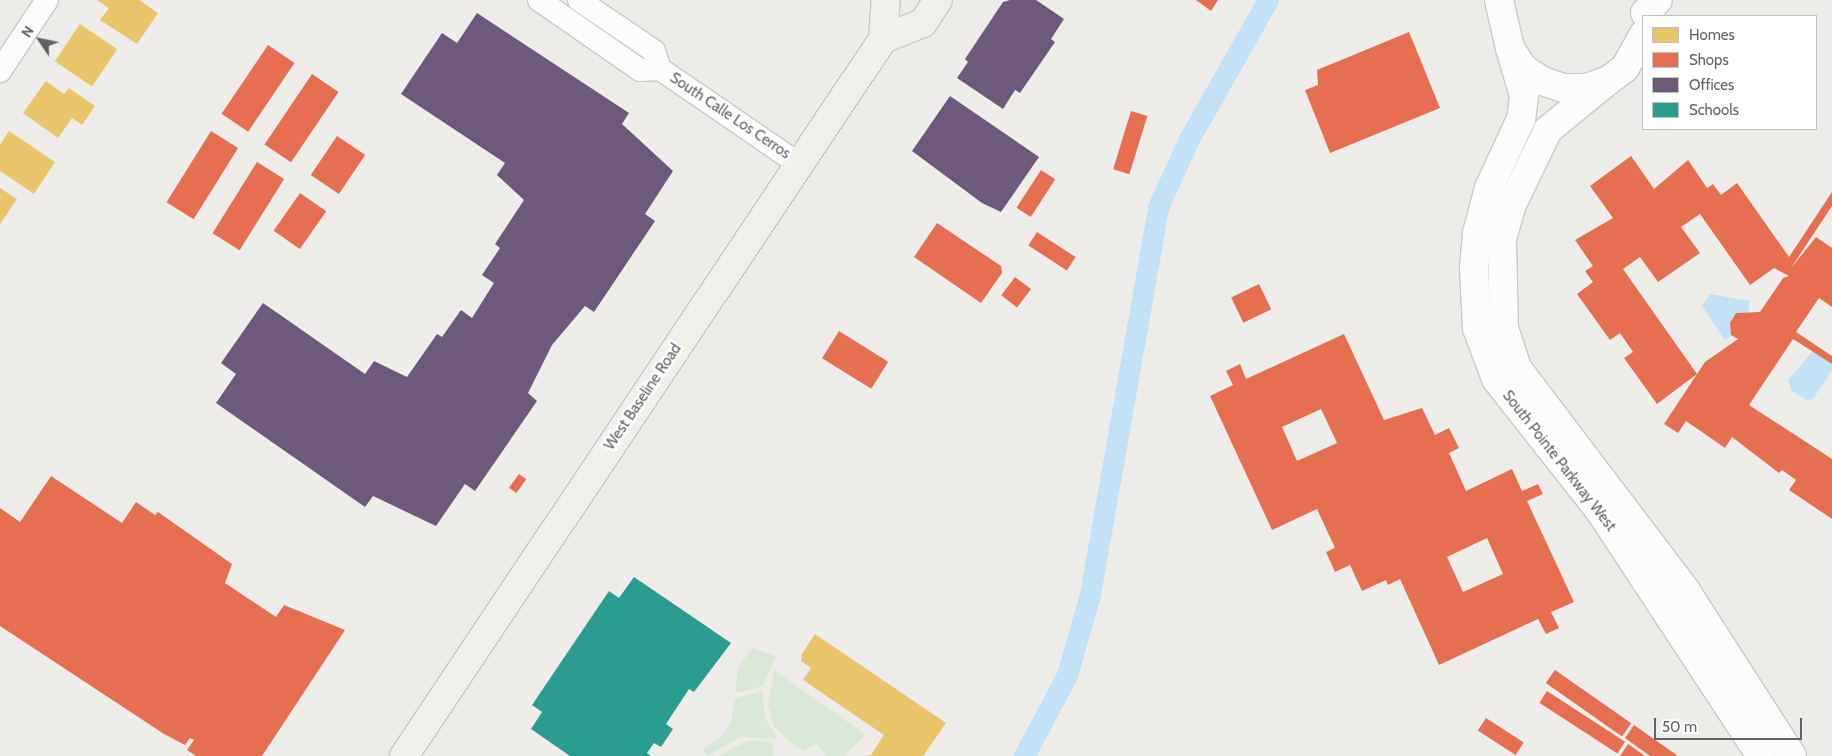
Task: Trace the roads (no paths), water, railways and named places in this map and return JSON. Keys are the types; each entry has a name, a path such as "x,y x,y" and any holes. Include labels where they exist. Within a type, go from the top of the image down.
{"main road":[{"name":"West Baseline Road","path":"404,756 883,39 886,0"},
{"path":"883,39 923,24 938,0"}],"street":[{"path":"0,71 47,0"},
{"name":"South Calle Los Cerros","path":"579,0 654,51 660,69"},
{"name":"South Calle Los Cerros","path":"546,3 640,70 660,69 799,164"},
{"path":"1504,18 1523,68 1549,84 1587,88 1609,80"},
{"name":"South Pointe Parkway West","path":"1504,18 1524,96 1521,119 1489,188 1477,233 1474,269 1477,328 1496,379 1600,510 1761,756"},
{"name":"South Pointe Parkway West","path":"1642,26 1625,68 1563,113 1548,130 1512,204 1502,240 1504,328 1517,368 1686,591 1792,756"}],"water":[{"path":"1710,294 1750,301 1749,312 1736,314 1730,324 1732,335 1725,340 1702,306"},
{"path":"1813,351 1832,364 1832,370 1813,399 1806,400 1791,390 1788,380"}],"waterway":[{"path":"1024,756 1067,675 1090,594 1158,207 1189,139 1268,0"}]}
